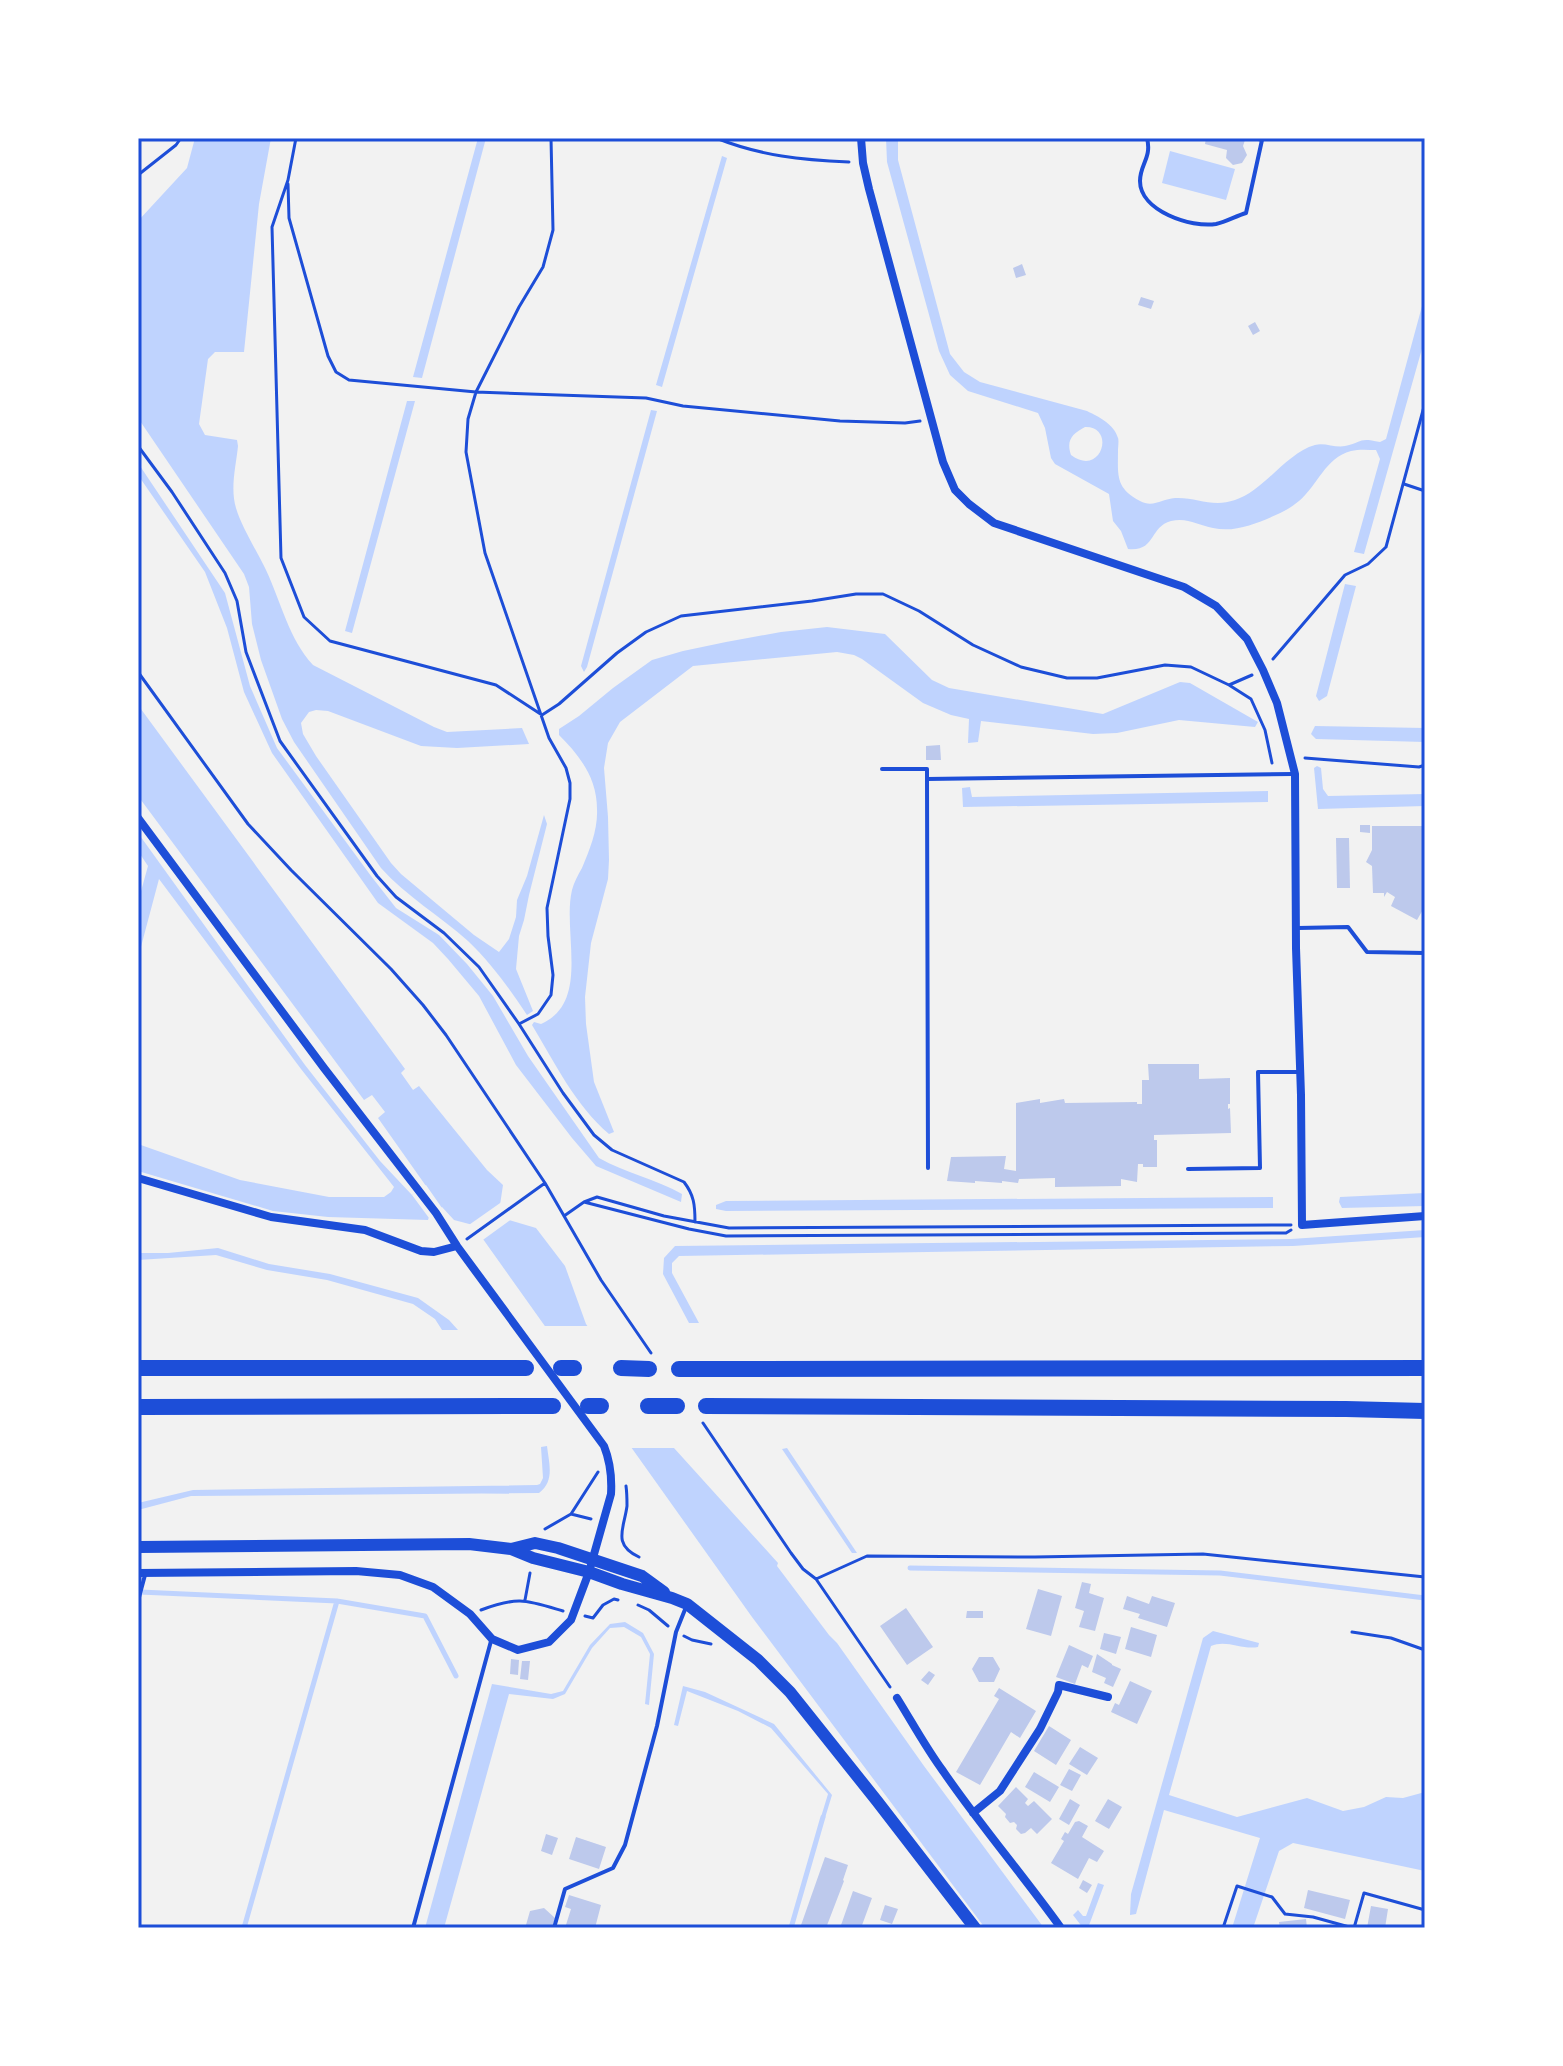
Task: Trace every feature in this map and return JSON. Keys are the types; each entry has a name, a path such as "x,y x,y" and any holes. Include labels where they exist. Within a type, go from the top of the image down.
{"highway":[{"path":"138,1368 526,1368"},
{"path":"621,1368 649,1369"},
{"path":"679,1369 1425,1368"},
{"path":"138,1407 553,1406"},
{"path":"648,1406 677,1406"},
{"path":"706,1406 1425,1411"}],"main road":[{"path":"511,1549 535,1543 593,1558 687,1604 758,1660 790,1692 877,1801 969,1925"},
{"path":"138,1547 469,1544 511,1549 533,1558 640,1582"}],"street":[{"path":"861,138 863,163 943,462 955,490 994,523 1184,587 1216,606 1247,639 1277,703 1295,774 1302,1225 1425,1216"},
{"path":"138,818 436,1213 604,1446 611,1474 611,1494 574,1614 549,1642 518,1650 492,1639 470,1614 433,1587 400,1575 356,1571 142,1573"},
{"path":"138,1178 271,1217 365,1230 421,1251 434,1252 457,1246"},
{"path":"973,1813 1000,1791 1021,1761 1040,1729 1059,1685 1108,1697"},
{"path":"897,1698 940,1768 1061,1928"}],"lane":[{"path":"1147,138 1150,149 1139,182 1147,198 1160,212 1188,224 1216,224 1246,213 1262,140 1256,138"},
{"path":"882,769 927,769 928,1168"},
{"path":"927,779 1295,774"},
{"path":"1296,928 1348,927 1367,952 1425,953"},
{"path":"1188,1169 1260,1168 1258,1072 1300,1072"},
{"path":"138,1601 142,1573"},
{"path":"554,1928 565,1889 613,1868 625,1845 657,1726 676,1632 687,1604"},
{"path":"413,1928 492,1639"}],"path":[{"path":"138,175 181,138"},
{"path":"296,138 288,180 272,227 281,558 304,617 330,641 496,685 542,715"},
{"path":"519,1024 538,1014 551,995 553,975 547,908 570,799 570,783 566,768 549,738 485,553 466,452 468,419 476,392 543,267 553,230 551,138"},
{"path":"716,138 739,147 803,160 863,163"},
{"path":"288,180 289,218 328,356 336,372 349,380 476,392 646,398 683,406 840,421 905,423 932,420"},
{"path":"1229,685 1263,670 1345,575 1368,564 1386,547 1425,403"},
{"path":"138,446 225,573 237,601 246,652 280,741 377,876 396,897 444,933 479,967 594,1135 612,1150 684,1182 696,1204 695,1222"},
{"path":"1404,484 1425,491"},
{"path":"542,715 646,632 681,616 856,594 883,594 919,611 973,645 1021,667 1067,678 1097,678 1165,665 1191,667 1251,699 1265,730 1275,775"},
{"path":"138,672 248,824 391,969 446,1035 545,1183 601,1280 634,1329"},
{"path":"1292,759 1425,765"},
{"path":"471,1236 545,1183"},
{"path":"564,1216 584,1202 597,1197 640,1210 729,1228 1298,1225 1286,1233 726,1236 584,1202"},
{"path":"719,1446 760,1510 803,1569 816,1579 897,1698"},
{"path":"535,1543 540,1532 571,1514 608,1455"},
{"path":"470,1614 504,1601 525,1600 593,1618 603,1605 614,1599 630,1602 649,1563 630,1552 622,1542 625,1481"},
{"path":"816,1579 867,1556 1203,1554 1425,1577"},
{"path":"525,1600 533,1558"},
{"path":"1352,1632 1391,1638 1425,1650"},
{"path":"1223,1928 1237,1886 1272,1897 1285,1914 1313,1917 1353,1928 1364,1893 1425,1910"}],"water":[{"path":"195,138 271,138 259,204 244,352 215,352 208,359 199,424 205,435 237,440 233,485 236,508 298,644 313,665 434,727 447,732 522,728 529,744 457,748 421,746 328,711 316,710 309,712 301,723 303,734 391,863 474,935 499,952 509,939 516,917 517,900 544,815 547,824 519,936 516,969 533,1011 527,1015 476,949 381,868 294,742 282,719 261,660 244,574 138,418 138,221 187,168"},
{"path":"478,138 486,138 422,378 413,377"},
{"path":"886,138 898,138 898,160 950,354 964,372 980,382 1087,411 1106,422 1118,439 1118,474 1122,486 1145,503 1175,498 1212,503 1235,500 1256,489 1304,449 1322,444 1341,446 1386,439 1425,295 1425,338 1364,554 1354,552 1380,459 1376,450 1354,450 1342,455 1328,466 1299,501 1262,521 1221,529 1187,521 1171,521 1159,528 1143,547 1128,549 1113,521 1109,494 1055,464 1038,413 968,391 950,375 939,351 887,162","holes":["1085,427 1095,429 1102,441 1097,456 1082,460 1071,455 1069,445 1074,435"]},
{"path":"1170,151 1235,169 1226,200 1162,183"},
{"path":"722,156 727,158 662,387 656,385"},
{"path":"407,401 415,401 352,633 345,631"},
{"path":"651,410 657,411 584,672 581,666"},
{"path":"138,463 225,593 250,686 277,748 371,876 396,908 439,935 493,996 528,1056 599,1158 682,1194 681,1202 596,1166 516,1065 479,996 433,943 378,903 272,753 244,692 227,628 205,572 138,475"},
{"path":"1345,584 1356,586 1327,696 1319,701 1316,696"},
{"path":"827,627 885,634 932,680 949,688 1103,714 1180,682 1190,683 1258,722 1255,727 1179,720 1117,733 1093,734 981,721 978,742 968,743 969,719 923,703 854,655 837,652 693,666 620,722 608,743 604,768 608,879 591,943 585,997 594,1082 614,1132 609,1134 576,1097 532,1025 534,1022 541,1024 556,1014 566,1000 572,964 572,890 591,846 597,816 591,778 580,759 559,735 559,729 652,660 726,642"},
{"path":"138,705 405,1069 401,1073 413,1090 419,1086 487,1170 503,1185 500,1205 509,1220 536,1228 565,1266 586,1324 674,1448 778,1563 777,1566 837,1643 1044,1928 985,1928 752,1617 473,1225 454,1220 442,1207 428,1220 328,1217 273,1211 138,1171 138,1144 240,1180 329,1197 384,1197 394,1187 159,879 138,958 138,902 148,866 138,851 138,833 305,1065 380,1161 412,1195 426,1186 378,1118 385,1112 372,1095 364,1100 138,796"},
{"path":"1315,726 1425,728 1425,742 1316,739 1311,734"},
{"path":"1314,768 1321,768 1323,789 1328,796 1425,794 1425,806 1318,809"},
{"path":"970,787 972,797 1268,791 1268,802 963,807 962,788"},
{"path":"1425,1193 1425,1206 1342,1208 1339,1202 1340,1197"},
{"path":"1273,1197 1273,1208 716,1209 716,1205 726,1201"},
{"path":"1425,1230 1425,1237 1293,1246 679,1256 672,1263 672,1273 699,1323 689,1323 663,1274 664,1258 675,1246 1291,1239"},
{"path":"218,1248 269,1264 330,1274 418,1298 458,1330 442,1330 435,1319 413,1304 327,1280 267,1270 216,1255 138,1260 138,1253"},
{"path":"547,1446 549,1478 539,1493 191,1496 138,1510 138,1503 193,1490 537,1485 543,1478 541,1447"},
{"path":"787,1448 857,1553 852,1553 782,1449"},
{"path":"625,1622 643,1633 654,1654 649,1705 645,1704 650,1654 641,1637 624,1627 610,1628 592,1648 565,1694 553,1699 509,1694 444,1928 425,1928 492,1684 551,1694 563,1691 590,1645 610,1624"},
{"path":"1213,1631 1259,1643 1258,1647 1211,1646 1169,1795 1237,1817 1307,1798 1343,1811 1364,1807 1386,1797 1403,1798 1425,1792 1425,1871 1293,1843 1279,1851 1253,1928 1232,1928 1260,1838 1164,1810 1136,1914 1130,1915 1131,1894 1203,1638"},
{"path":"683,1686 705,1692 774,1724 832,1795 825,1818 821,1817 828,1794 771,1728 687,1691 678,1726 674,1725"},
{"path":"1098,1883 1104,1885 1088,1928 1083,1928 1073,1915 1078,1910 1086,1916"}],"pier":[{"path":"426,1185 442,1208 429,1218 412,1195"},
{"path":"503,1201 513,1218 480,1242 466,1227"},
{"path":"542,1326 590,1326 677,1448 630,1448"}],"building":[{"path":"1206,138 1245,140 1243,146 1247,155 1242,163 1233,165 1226,158 1227,150 1205,144"},
{"path":"1022,264 1026,275 1016,278 1013,268"},
{"path":"1141,297 1154,301 1151,309 1138,305"},
{"path":"1255,322 1260,331 1253,335 1248,326"},
{"path":"940,745 941,760 926,760 926,746"},
{"path":"1360,825 1370,825 1370,833 1360,832"},
{"path":"1372,826 1425,826 1425,906 1417,920 1391,906 1395,897 1387,892 1384,897 1384,893 1373,893 1372,866 1366,862 1372,850"},
{"path":"1336,838 1349,838 1350,888 1337,888"},
{"path":"1148,1064 1199,1064 1199,1079 1230,1078 1228,1109 1231,1133 1154,1135 1154,1140 1157,1140 1157,1167 1138,1164 1137,1182 1121,1179 1121,1186 1055,1187 1055,1178 1019,1179 1018,1183 947,1181 951,1157 1006,1156 1004,1169 1016,1171 1016,1103 1064,1099 1065,1103 1142,1104 1142,1080 1149,1080"},
{"path":"1082,1582 1091,1584 1089,1593 1104,1598 1095,1631 1079,1627 1084,1611 1075,1608"},
{"path":"1038,1589 1062,1596 1051,1636 1026,1629"},
{"path":"1127,1596 1149,1604 1152,1596 1175,1603 1167,1627 1138,1618 1140,1614 1123,1609"},
{"path":"906,1608 933,1647 907,1665 880,1626"},
{"path":"967,1611 983,1611 983,1618 966,1618"},
{"path":"1131,1627 1157,1635 1151,1657 1125,1649"},
{"path":"1104,1633 1121,1637 1116,1654 1100,1649"},
{"path":"1069,1645 1093,1656 1088,1668 1082,1665 1075,1684 1056,1677"},
{"path":"1097,1654 1121,1669 1113,1687 1104,1683 1106,1678 1092,1672"},
{"path":"979,1657 993,1657 1000,1669 994,1682 979,1682 972,1669"},
{"path":"511,1659 519,1660 518,1675 510,1674"},
{"path":"522,1661 530,1661 528,1680 520,1679"},
{"path":"929,1671 935,1675 928,1685 921,1680"},
{"path":"1130,1681 1152,1691 1137,1724 1111,1712 1115,1703 1119,1705"},
{"path":"999,1688 1036,1711 1020,1738 1011,1732 980,1785 956,1772 999,1699 994,1696"},
{"path":"1049,1726 1071,1740 1056,1765 1034,1751"},
{"path":"1080,1747 1098,1758 1087,1775 1069,1764"},
{"path":"1069,1769 1081,1775 1072,1791 1060,1785"},
{"path":"1034,1772 1059,1787 1050,1802 1025,1787"},
{"path":"1016,1787 1028,1799 1025,1803 1028,1806 1034,1801 1052,1819 1037,1834 1031,1828 1021,1834 1016,1829 1017,1825 1010,1823 998,1806"},
{"path":"1070,1799 1080,1805 1069,1825 1059,1819"},
{"path":"1108,1799 1122,1807 1109,1829 1095,1821"},
{"path":"1075,1822 1088,1826 1082,1837 1104,1851 1097,1862 1089,1858 1078,1879 1051,1863 1064,1841 1061,1839 1065,1832 1068,1834"},
{"path":"546,1834 558,1838 552,1855 541,1851"},
{"path":"576,1837 606,1847 599,1869 569,1859"},
{"path":"825,1857 848,1865 844,1881 826,1928 800,1928"},
{"path":"1083,1880 1092,1885 1087,1893 1079,1888"},
{"path":"1308,1890 1350,1900 1345,1919 1304,1908"},
{"path":"853,1891 872,1898 861,1928 840,1928"},
{"path":"569,1895 601,1905 595,1928 565,1928 571,1909 565,1907"},
{"path":"885,1905 898,1909 892,1924 880,1920"},
{"path":"1371,1906 1388,1909 1385,1928 1367,1928"},
{"path":"544,1908 555,1918 552,1928 528,1928 530,1911"},
{"path":"1306,1919 1307,1928 1280,1928 1279,1922"}],"waterway":[{"path":"910,1568 1220,1573 1425,1598"},
{"path":"140,1592 337,1601 425,1616 456,1676"},
{"path":"244,1928 337,1601"},
{"path":"791,1928 823,1817"}]}
